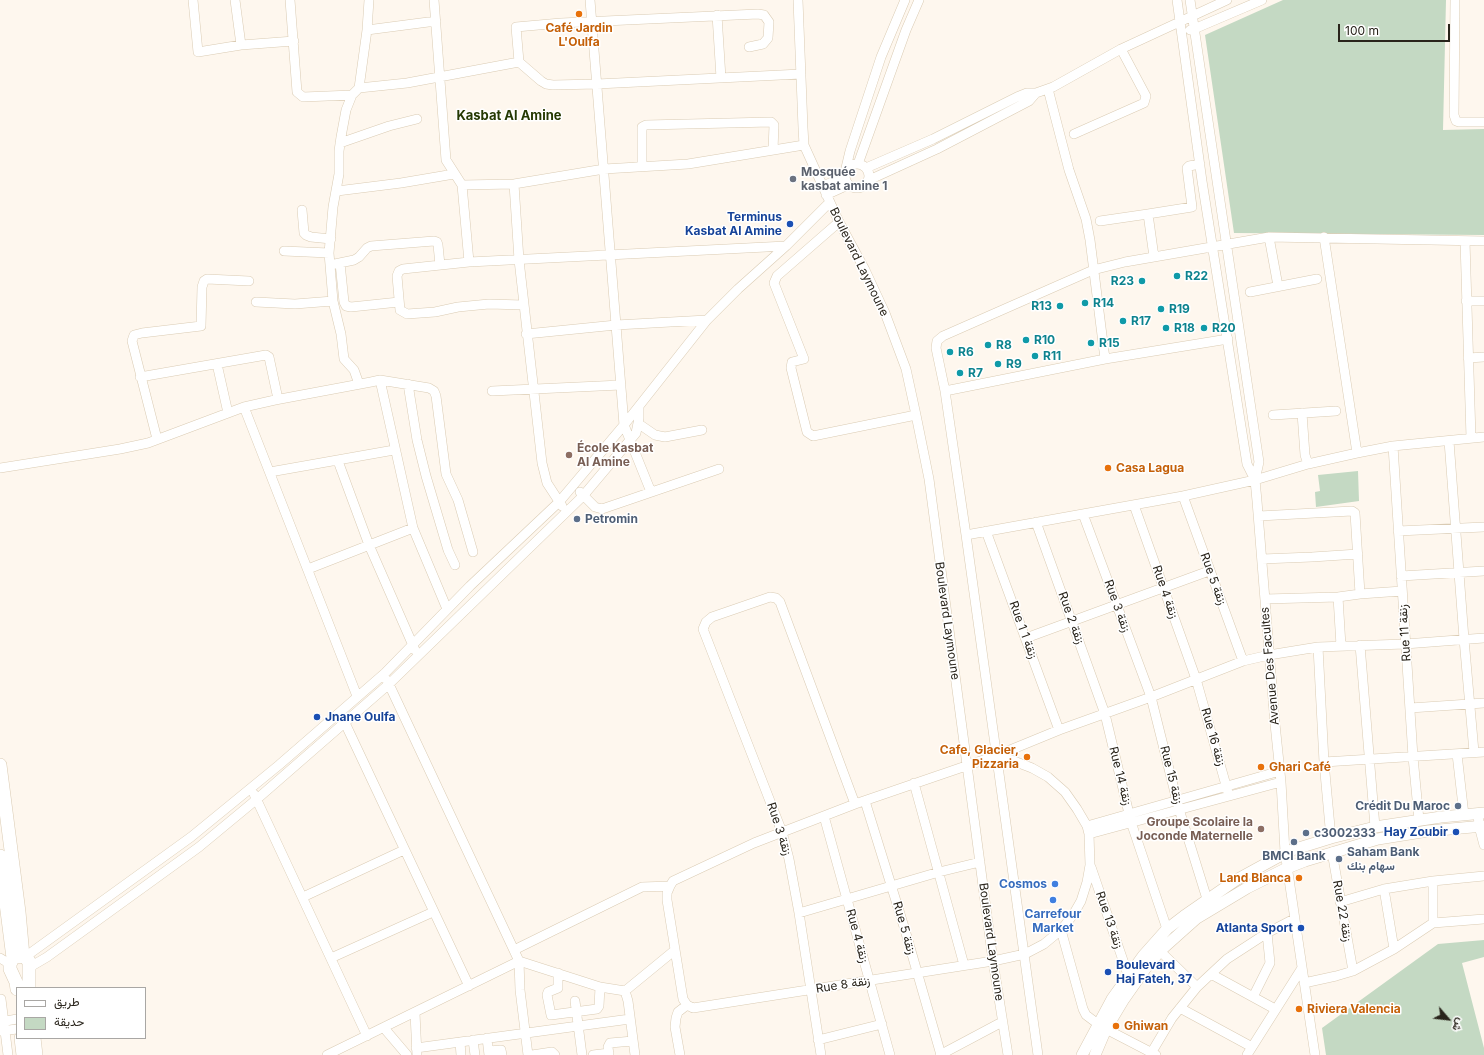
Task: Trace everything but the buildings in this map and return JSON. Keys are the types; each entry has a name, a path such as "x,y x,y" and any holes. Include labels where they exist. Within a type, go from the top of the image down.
{"highway":[{"path":"0,765 3,808 19,912 17,960 10,969 17,987"},
{"path":"0,856 17,960 29,987"},
{"path":"21,1039 23,1055"},
{"path":"34,1039 36,1055"}],"main road":[{"path":"1095,1055 1102,1027 1112,999 1128,975 1167,929 1207,899 1285,852 1375,827 1464,814 1481,813"},
{"path":"1082,1055 1145,969 1160,951 1197,918 1247,888 1287,868 1332,852 1378,839 1428,831 1481,826"}],"street":[{"path":"193,0 198,52 241,45 294,41"},
{"path":"235,0 241,45"},
{"path":"290,0 297,92 299,95 303,96 352,95"},
{"path":"359,384 354,370 344,359 341,334 333,301 329,253 333,207 337,191 340,143 346,110 352,95 359,88 367,30 369,0"},
{"path":"434,0 446,160 462,185 469,262"},
{"path":"590,0 624,425 651,492"},
{"path":"462,185 514,184 604,169 688,164 804,145 798,0"},
{"path":"905,0 879,64 850,151 846,178 851,187 860,188 869,180 937,149 1029,101 1036,93"},
{"path":"862,166 906,30 919,0"},
{"path":"1177,0 1206,205 1247,464 1255,480"},
{"path":"1190,0 1259,462 1255,480"},
{"path":"17,960 144,872 191,837 251,788 385,673 523,534 559,502 639,407 707,320 738,289 786,246 846,178 850,166 862,166 933,139 1017,97 1027,93 1036,93 1048,89 1121,49 1192,15 1207,4 1227,0"},
{"path":"1166,27 1182,30 1194,29 1262,0"},
{"path":"1455,0 1454,116 1459,122 1484,122"},
{"path":"749,47 763,44 768,38 769,22 764,15 758,14 561,23 516,27 519,62 546,84 597,84 801,74"},
{"path":"716,16 721,78"},
{"path":"367,30 436,21"},
{"path":"1074,134 1144,103 1146,96 1121,49"},
{"path":"359,88 407,83 519,62"},
{"path":"1048,89 1070,170 1086,219 1090,240 1104,359"},
{"path":"340,143 389,126 417,119"},
{"path":"642,166 642,127 646,125 771,122 774,125 773,150"},
{"name":"Boulevard Laymoune","path":"804,145 839,222 865,270 885,313 906,369 929,479 980,862 1008,1055"},
{"path":"1192,207 1187,168 1189,166 1200,164"},
{"path":"862,166 869,175 869,180"},
{"path":"337,191 401,183 454,174"},
{"path":"823,186 846,178"},
{"path":"514,184 523,305 542,463 547,483 559,502 567,511"},
{"path":"1100,221 1206,205"},
{"path":"302,210 304,233 306,235 310,237 331,239"},
{"path":"1148,214 1154,257"},
{"path":"839,222 777,276 774,282 804,359 792,362 791,368 808,432 813,436 916,415"},
{"path":"1269,237 1278,286"},
{"path":"1038,1055 1025,954 1009,850 998,755 945,391 936,348 937,341 940,338 1093,270 1125,262 1269,237 1484,241"},
{"path":"1324,237 1357,453"},
{"path":"330,265 354,260 371,246 434,241 437,242 438,245 440,265"},
{"path":"1465,241 1471,438"},
{"path":"523,305 489,304 458,307 435,312 407,314 400,310 397,276 399,271 403,269 469,262 786,246"},
{"path":"284,251 329,253"},
{"path":"340,263 344,302 346,306 351,307 399,302"},
{"path":"157,439 132,341 134,335 147,332 201,326 202,287 204,281 207,279 249,281"},
{"path":"1250,292 1317,279"},
{"path":"256,302 295,304 333,301"},
{"path":"1466,301 1484,301"},
{"path":"526,334 616,325 707,320"},
{"path":"945,391 1104,359 1228,339"},
{"path":"140,377 268,356 278,399"},
{"path":"1468,358 1484,357"},
{"path":"217,364 228,413"},
{"path":"380,380 412,528 447,609"},
{"path":"0,468 120,449 157,439 244,407 278,399 380,380 408,384 429,388 434,391 436,396 446,474 458,500 473,552"},
{"path":"408,384 417,440 426,476 445,543 454,565"},
{"path":"492,391 621,385"},
{"path":"244,407 357,696"},
{"path":"17,960 47,957 151,883 199,847 257,799 389,684 583,496 631,442 639,424 639,407"},
{"path":"1273,415 1336,411"},
{"path":"1302,414 1305,455 1308,464"},
{"path":"639,424 655,435 665,437 702,430"},
{"path":"966,535 1183,496 1255,480 1308,464 1393,446 1484,437"},
{"path":"1449,441 1474,752"},
{"name":"Rue 11 زنقة","path":"1393,446 1413,756 1420,820"},
{"path":"270,472 394,450"},
{"path":"338,461 370,545 418,656"},
{"path":"573,486 595,507 602,509 719,469"},
{"name":"Avenue Des Facultes","path":"1255,480 1281,782 1285,852 1315,1055"},
{"name":"Rue 5 زنقة","path":"1183,496 1243,661"},
{"name":"Rue 4 زنقة","path":"1134,505 1165,588 1196,679"},
{"path":"1258,516 1352,511 1355,513 1357,518 1360,594"},
{"name":"Rue 3 زنقة","path":"1083,514 1151,697"},
{"name":"Rue 2 زنقة","path":"1036,522 1105,714"},
{"path":"1398,531 1484,527"},
{"path":"308,569 412,528"},
{"name":"Rue 1 زنقة 1","path":"986,531 1059,730"},
{"path":"1262,559 1358,554"},
{"path":"1026,638 1209,571"},
{"path":"1401,576 1484,571"},
{"path":"1265,599 1338,597 1402,591"},
{"name":"Rue 3 زنقة","path":"821,1055 789,859 782,832 703,629 706,622 712,617 770,597 776,598 780,602 854,804"},
{"path":"1338,597 1341,646"},
{"path":"680,1055 675,1027 676,1018 678,1012 690,1007 683,999 667,900 667,894 673,881 754,843 854,804 998,755 1059,730 1151,697 1243,661 1269,654 1318,647 1360,644 1405,644 1484,638"},
{"path":"1360,644 1375,827"},
{"path":"1318,647 1324,762 1331,838"},
{"path":"385,673 519,961 520,990 528,1055"},
{"name":"Rue 16 زنقة","path":"1196,679 1228,791"},
{"name":"Rue 15 زنقة","path":"1151,697 1178,805 1207,899"},
{"path":"1410,708 1484,703"},
{"name":"Rue 14 زنقة","path":"1105,714 1130,818 1167,929"},
{"path":"345,723 469,986"},
{"path":"1324,762 1484,752"},
{"path":"1457,754 1464,814"},
{"path":"998,755 1032,768 1048,777 1065,792 1078,808 1088,830 1090,865"},
{"path":"1088,830 1228,791 1280,771"},
{"path":"1228,791 1281,782"},
{"path":"914,783 964,965"},
{"path":"251,788 368,1036"},
{"name":"Rue 5 زنقة","path":"865,801 892,886 940,1055"},
{"path":"1481,813 1481,826 1484,845"},
{"name":"Rue 4 زنقة","path":"824,816 890,1055"},
{"path":"303,897 404,850"},
{"name":"Rue 22 زنقة","path":"1332,852 1353,971"},
{"path":"799,913 939,872 980,862"},
{"name":"Rue 8 زنقة","path":"690,1007 869,981 994,961 1025,954 1044,944 1061,930 1073,915 1081,901 1087,882 1090,865"},
{"name":"Rue 13 زنقة","path":"1090,865 1128,975"},
{"path":"144,872 151,883"},
{"path":"1340,902 1384,889 1433,881 1484,876"},
{"path":"1433,881 1433,922"},
{"path":"514,950 642,887 670,886"},
{"path":"1384,889 1394,948"},
{"path":"331,958 433,912"},
{"path":"1061,930 1086,1015 1102,1027 1152,1054 1172,1018 1197,987 1227,959 1267,933 1294,919"},
{"path":"1304,983 1353,971 1394,948 1433,922 1484,919"},
{"path":"1253,997 1270,963 1267,933"},
{"path":"327,1055 519,961 600,987 625,990 675,950"},
{"path":"1160,951 1197,987"},
{"path":"1180,1008 1250,1051 1302,968"},
{"path":"558,973 558,988 548,992 547,995 550,1014 554,1016 598,1007 600,987"},
{"path":"1211,974 1276,1009"},
{"path":"625,990 635,1055"},
{"path":"1,999 2,1026 8,1055"},
{"path":"575,1001 582,1055"},
{"path":"415,1013 417,1051 473,1040 630,1019"},
{"path":"2,1026 16,1019"},
{"path":"940,1055 1002,1022"},
{"path":"818,1040 882,1024"},
{"path":"2,1026 16,1029"},
{"path":"384,1028 407,1055"},
{"path":"487,1038 489,1053 500,1050 502,1055"},
{"path":"473,1040 475,1055"},
{"path":"593,1055 609,1054 608,1047 610,1043 633,1041"},
{"path":"460,1042 460,1055"},
{"path":"1306,1055 1313,1044"},
{"path":"532,1055 552,1052 555,1055"}],"green space":[{"path":"1283,0 1446,0 1443,130 1484,129 1484,235 1234,233 1205,35"},
{"path":"1358,471 1359,501 1316,507 1315,492 1320,491 1318,475"},
{"path":"1484,940 1484,957 1462,963 1484,1048 1484,1055 1326,1055 1322,1028 1438,944"}],"place":[{"name":"Café Jardin L'Oulfa","path":"579,14"},
{"name":"Mosquée kasbat amine 1","path":"793,179"},
{"name":"Terminus Kasbat Al Amine","path":"790,224"},
{"name":"R22","path":"1177,276"},
{"name":"R23","path":"1142,281"},
{"name":"R14","path":"1085,303"},
{"name":"R13","path":"1060,306"},
{"name":"R19","path":"1161,309"},
{"name":"R17","path":"1123,321"},
{"name":"R18","path":"1166,328"},
{"name":"R20","path":"1204,328"},
{"name":"R10","path":"1026,340"},
{"name":"R15","path":"1091,343"},
{"name":"R8","path":"988,345"},
{"name":"R6","path":"950,352"},
{"name":"R11","path":"1035,356"},
{"name":"R9","path":"998,364"},
{"name":"R7","path":"960,373"},
{"name":"École Kasbat Al Amine","path":"569,455"},
{"name":"Casa Lagua","path":"1108,468"},
{"name":"Petromin","path":"577,519"},
{"name":"Jnane Oulfa","path":"317,717"},
{"name":"Cafe, Glacier, Pizzaria","path":"1027,757"},
{"name":"Ghari Café","path":"1261,767"},
{"name":"Crédit Du Maroc","path":"1458,806"},
{"name":"Groupe Scolaire la Joconde Maternelle","path":"1261,829"},
{"name":"Hay Zoubir","path":"1456,832"},
{"name":"c3002333","path":"1306,833"},
{"name":"BMCI Bank","path":"1294,842"},
{"name":"Saham Bank سهام بنك","path":"1339,859"},
{"name":"Land Blanca","path":"1299,878"},
{"name":"Cosmos","path":"1055,884"},
{"name":"Carrefour Market","path":"1053,900"},
{"name":"Atlanta Sport","path":"1301,928"},
{"name":"Boulevard Haj Fateh, 37","path":"1108,972"},
{"name":"Riviera Valencia","path":"1299,1009"},
{"name":"Ghiwan","path":"1116,1026"}],"district":[{"name":"Kasbat Al Amine","path":"509,116"}]}
